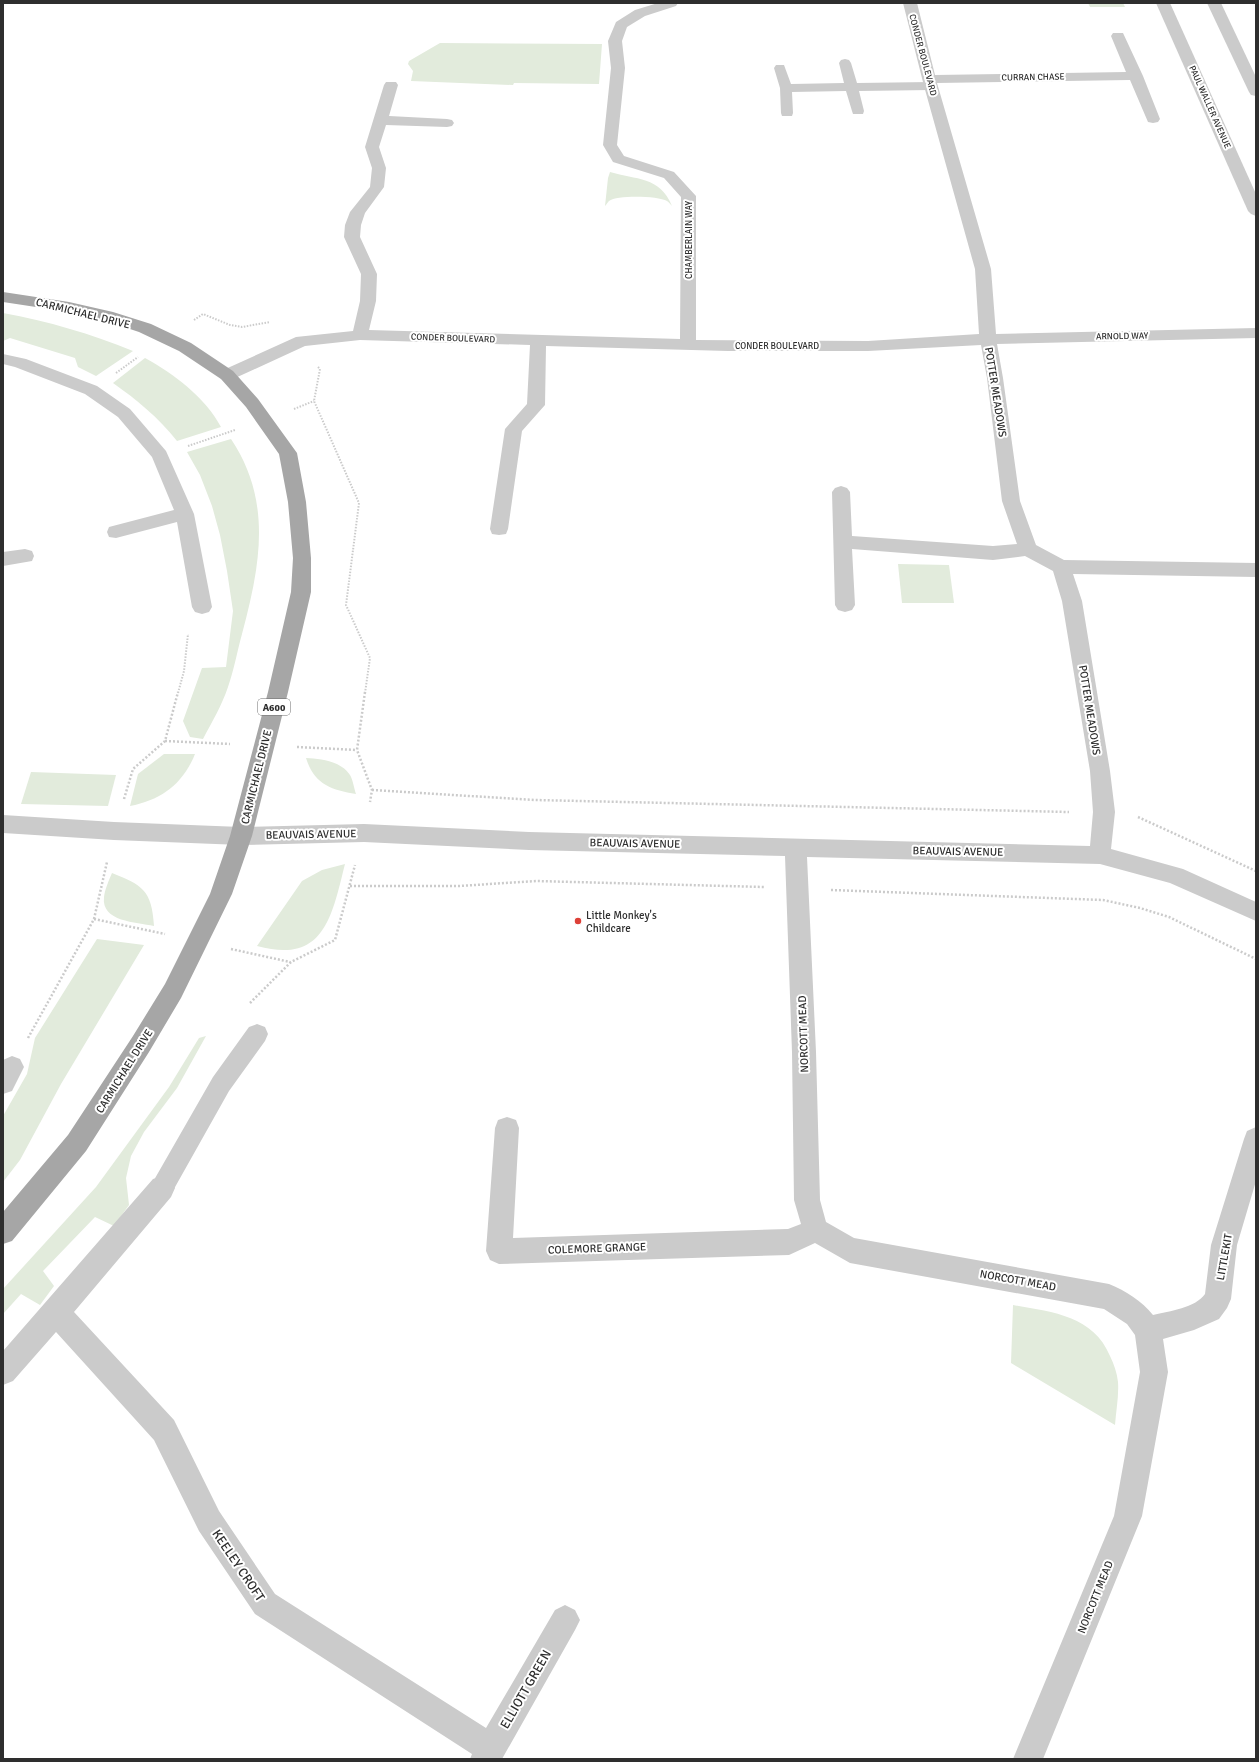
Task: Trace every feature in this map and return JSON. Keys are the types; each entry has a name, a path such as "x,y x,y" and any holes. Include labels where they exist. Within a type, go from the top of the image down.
{"main road":[{"name":"CARMICHAEL DRIVE","path":"3,297 69,307 107,316 145,328 185,347 227,375 252,403 288,453 297,502 302,558 301,592 278,692 241,836 220,894 165,1005 77,1144 3,1232"}],"street":[{"name":"CHAMBERLAIN WAY","path":"671,3 640,12 621,25 616,41 618,68 610,145 618,159 669,175 689,196 688,345"},
{"name":"CONDER BOULEVARD","path":"227,375 302,341 360,335 688,345 868,346 988,339 983,269 930,82 910,3"},
{"name":"PAUL WALLER AVENUE","path":"1163,3 1256,211"},
{"path":"1214,3 1256,92"},
{"path":"1118,36 1153,119"},
{"name":"CURRAN CHASE","path":"930,82 1136,76"},
{"path":"360,335 368,301 369,274 352,237 353,225 358,212 376,187 379,168 372,147 391,85"},
{"path":"380,120 447,123"},
{"name":"ARNOLD WAY","path":"988,339 1256,333"},
{"name":"POTTER MEADOWS","path":"988,339 995,378 1011,501 1028,549"},
{"path":"499,530 514,429 536,405 538,340"},
{"path":"3,359 20,363 91,390 124,413 160,455 185,514 202,607"},
{"path":"841,492 844,542 845,605"},
{"path":"116,532 185,514"},
{"path":"844,542 993,552 1028,549 1061,567 1256,570"},
{"path":"3,559 25,556"},
{"name":"POTTER MEADOWS","path":"1061,567 1072,601 1098,761 1104,812 1100,855"},
{"name":"BEAUVAIS AVENUE","path":"3,824 114,832 241,836 364,833 529,841 1100,855 1175,875 1256,912"},
{"name":"NORCOTT MEAD","path":"796,847 804,1052 807,1200 816,1230 850,1250 1109,1297 1136,1315 1148,1330 1154,1372 1128,1516 1028,1759"},
{"name":"COLEMORE GRANGE","path":"507,1128 499,1251 789,1242 816,1230"},
{"name":"LITTLEKIT","path":"1148,1330 1194,1317 1210,1310 1218,1299 1224,1245 1256,1139"},
{"path":"3,1371 56,1312 162,1188"},
{"name":"KEELEY CROFT","path":"56,1312 164,1430 209,1521 265,1604 488,1754"},
{"name":"ELLIOTT GREEN","path":"488,1754 565,1620"}],"lane":[{"path":"845,64 858,111"},
{"path":"780,68 786,88 787,113"},
{"path":"786,88 852,87 930,82"},
{"path":"162,1188 221,1084 257,1034"}],"path":[{"path":"246,1009 250,1002 290,962 336,940 364,833 372,790 357,750 370,658 346,605 358,503 314,401 320,369 302,341"},
{"path":"372,790 535,800 1104,812 1134,815 1256,871"}],"green space":[{"path":"1088,3 1123,3 1125,7 1090,7"},
{"path":"440,43 602,44 599,84 514,83 513,85 411,81 413,71 408,64 409,61"},
{"path":"610,172 638,178 654,184 667,196 672,206 668,201 662,199 638,197 613,199 605,206"},
{"path":"3,313 69,329 133,351 96,376 78,367 75,358 10,338 3,341"},
{"path":"145,358 167,371 198,396 221,427 177,441 147,409 113,383"},
{"path":"231,439 244,463 253,486 258,510 258,559 254,584 230,681 220,707 203,739 190,737 183,721 202,668 226,667 233,611 220,535 212,506 200,475 187,452"},
{"path":"898,564 949,565 954,603 902,603"},
{"path":"164,754 195,754 184,774 170,789 152,800 130,806 138,774"},
{"path":"306,758 324,760 336,764 346,770 353,782 356,794 331,788 319,780 309,767"},
{"path":"31,772 116,775 108,806 21,804"},
{"path":"345,864 329,917 322,931 311,942 298,948 280,950 257,946 302,881 322,870"},
{"path":"112,873 131,881 144,890 151,904 154,926 129,922 108,912 104,897"},
{"path":"97,939 144,945 61,1084 20,1160 3,1182 3,1116 27,1074 35,1038"},
{"path":"206,1036 177,1088 144,1132 131,1156 126,1178 129,1205 114,1226 95,1217 43,1271 54,1286 40,1305 21,1294 3,1314 3,1289 96,1187 169,1087 199,1038"},
{"path":"1013,1305 1056,1313 1069,1318 1082,1324 1103,1342 1113,1362 1118,1379 1115,1425 1011,1363"}],"place":[{"name":"Little Monkey's Childcare","path":"578,921"}]}
